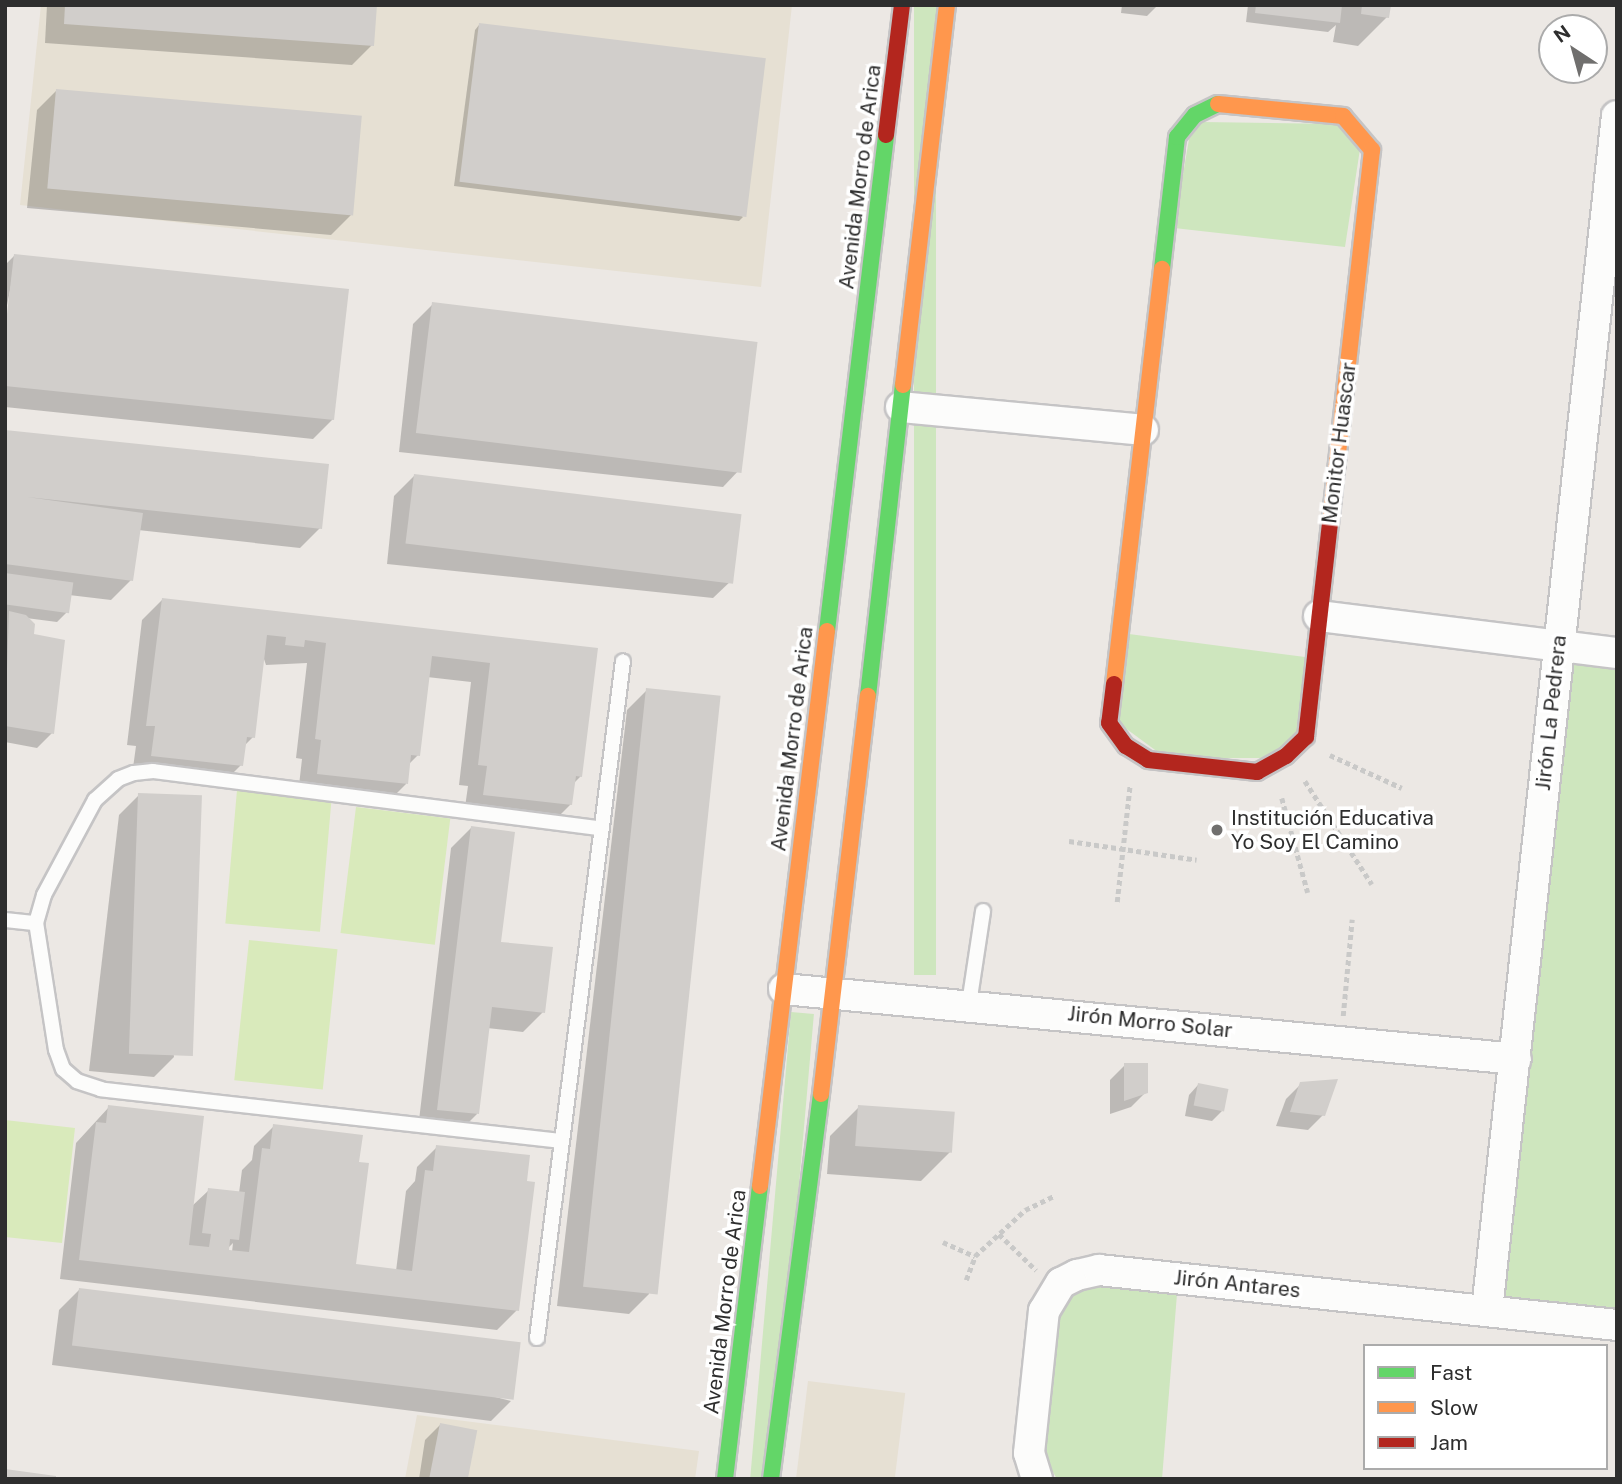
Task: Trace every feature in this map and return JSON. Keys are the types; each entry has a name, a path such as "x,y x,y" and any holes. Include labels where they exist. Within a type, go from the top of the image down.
{"main road":[{"name":"Avenida Morro de Arica","path":"724,1479 902,5"},
{"path":"771,1479 834,991 947,5"},
{"name":"Monitor Huascar","path":"1218,104 1343,116 1372,150 1319,616 1306,737 1286,756 1257,772 1148,760 1126,746 1109,723 1177,137 1195,115 1218,104"}],"street":[{"name":"Jirón La Pedrera","path":"1487,1310 1617,116"},
{"path":"901,407 1143,430"},
{"path":"1319,616 1617,653"},
{"name":"Jirón Morro Solar","path":"783,989 834,991 1516,1059"},
{"name":"Jirón Antares","path":"1054,1291 1077,1275 1099,1270 1617,1325"},
{"path":"1037,1479 1029,1453 1044,1311 1054,1291"}],"lane":[{"path":"537,1338 623,661"},
{"path":"561,1141 100,1088 77,1081 63,1069 56,1051 36,923 44,895 95,800 118,779 134,773 153,771 601,828"},
{"path":"969,1004 983,911"},
{"path":"5,920 36,923"}],"path":[{"path":"1326,753 1402,788"},
{"path":"1305,781 1372,884"},
{"path":"1117,902 1130,782"},
{"path":"1282,798 1308,893"},
{"path":"1069,841 1196,860"},
{"path":"1340,1041 1352,919"},
{"path":"966,1280 975,1256 1025,1210 1054,1196"},
{"path":"999,1234 1054,1291"},
{"path":"943,1242 975,1256"}],"shaded area":[{"path":"41,5 792,5 761,287 20,205"},
{"path":"808,1381 905,1393 895,1479 796,1479"},
{"path":"417,1415 699,1451 695,1479 405,1479"}],"green space":[{"path":"914,5 936,5 936,975 914,975"},
{"path":"1202,122 1338,124 1360,149 1345,247 1174,228 1189,139"},
{"path":"1129,634 1305,657 1299,733 1275,758 1166,758 1117,722"},
{"path":"1572,661 1617,666 1617,1315 1511,1303 1497,1292"},
{"path":"237,790 332,798 320,932 225,923"},
{"path":"356,807 450,819 435,945 341,933"},
{"path":"249,940 338,949 323,1090 234,1080"},
{"path":"791,1012 814,1014 773,1479 750,1479"},
{"path":"5,1120 75,1128 62,1243 5,1237"},
{"path":"1092,1286 1177,1294 1162,1479 1057,1479 1043,1455 1059,1316 1067,1299"}],"building":[{"path":"65,5 377,5 374,46 64,24"},
{"path":"1256,5 1342,5 1340,23 1255,13"},
{"path":"1362,5 1391,5 1389,18 1361,14"},
{"path":"479,23 766,58 746,217 460,182"},
{"path":"56,89 362,116 353,215 47,189"},
{"path":"14,254 349,289 334,420 5,386 5,331"},
{"path":"432,302 758,342 741,473 416,433"},
{"path":"5,430 329,464 322,529 27,497 143,513 133,581 5,564"},
{"path":"414,474 742,514 733,584 405,543"},
{"path":"5,573 73,583 69,613 5,604"},
{"path":"162,598 598,648 582,777 576,776 572,805 483,795 487,766 478,765 490,663 432,656 420,756 411,755 408,784 317,774 321,740 315,739 326,643 305,640 304,647 285,645 286,637 267,635 255,738 247,737 243,766 151,756 155,726 146,726"},
{"path":"9,611 26,615 35,624 34,634 65,640 54,734 5,726"},
{"path":"646,688 721,696 658,1295 583,1287"},
{"path":"138,793 202,795 193,1056 129,1054"},
{"path":"471,826 515,832 501,942 553,947 545,1013 492,1007 479,1114 437,1110"},
{"path":"1124,1063 1148,1063 1148,1093 1124,1101"},
{"path":"1338,1079 1325,1116 1290,1112 1300,1082"},
{"path":"1198,1083 1228,1089 1224,1111 1194,1106"},
{"path":"108,1105 204,1116 189,1245 209,1247 211,1234 202,1233 208,1188 245,1192 239,1240 230,1239 229,1250 249,1252 262,1148 270,1149 273,1124 363,1135 359,1162 369,1163 356,1264 412,1271 425,1170 433,1171 436,1145 530,1155 527,1181 535,1182 519,1311 79,1260 96,1122 106,1123"},
{"path":"858,1105 955,1112 952,1153 855,1146"},
{"path":"79,1288 521,1342 514,1400 72,1346"},
{"path":"440,1423 477,1430 468,1479 429,1479"},
{"path":"5,1469 56,1476 56,1479 5,1479"}],"traffic: fast":[{"path":"1162,269 1177,137 1195,115 1218,104"},
{"path":"827,631 886,135"},
{"path":"868,696 903,385"},
{"path":"771,1479 821,1094"},
{"path":"725,1479 760,1186"}],"traffic: slow":[{"path":"903,385 947,5"},
{"path":"1218,104 1343,116 1372,150 1330,523"},
{"path":"1114,684 1162,269"},
{"path":"760,1186 827,631"},
{"path":"821,1094 868,696"}],"traffic: jam":[{"path":"886,135 902,5"},
{"path":"1114,684 1109,723 1126,746 1148,760 1257,772 1286,756 1306,737 1330,523"}],"place":[{"name":"Institución Educativa Yo Soy El Camino","path":"1217,830"}]}
